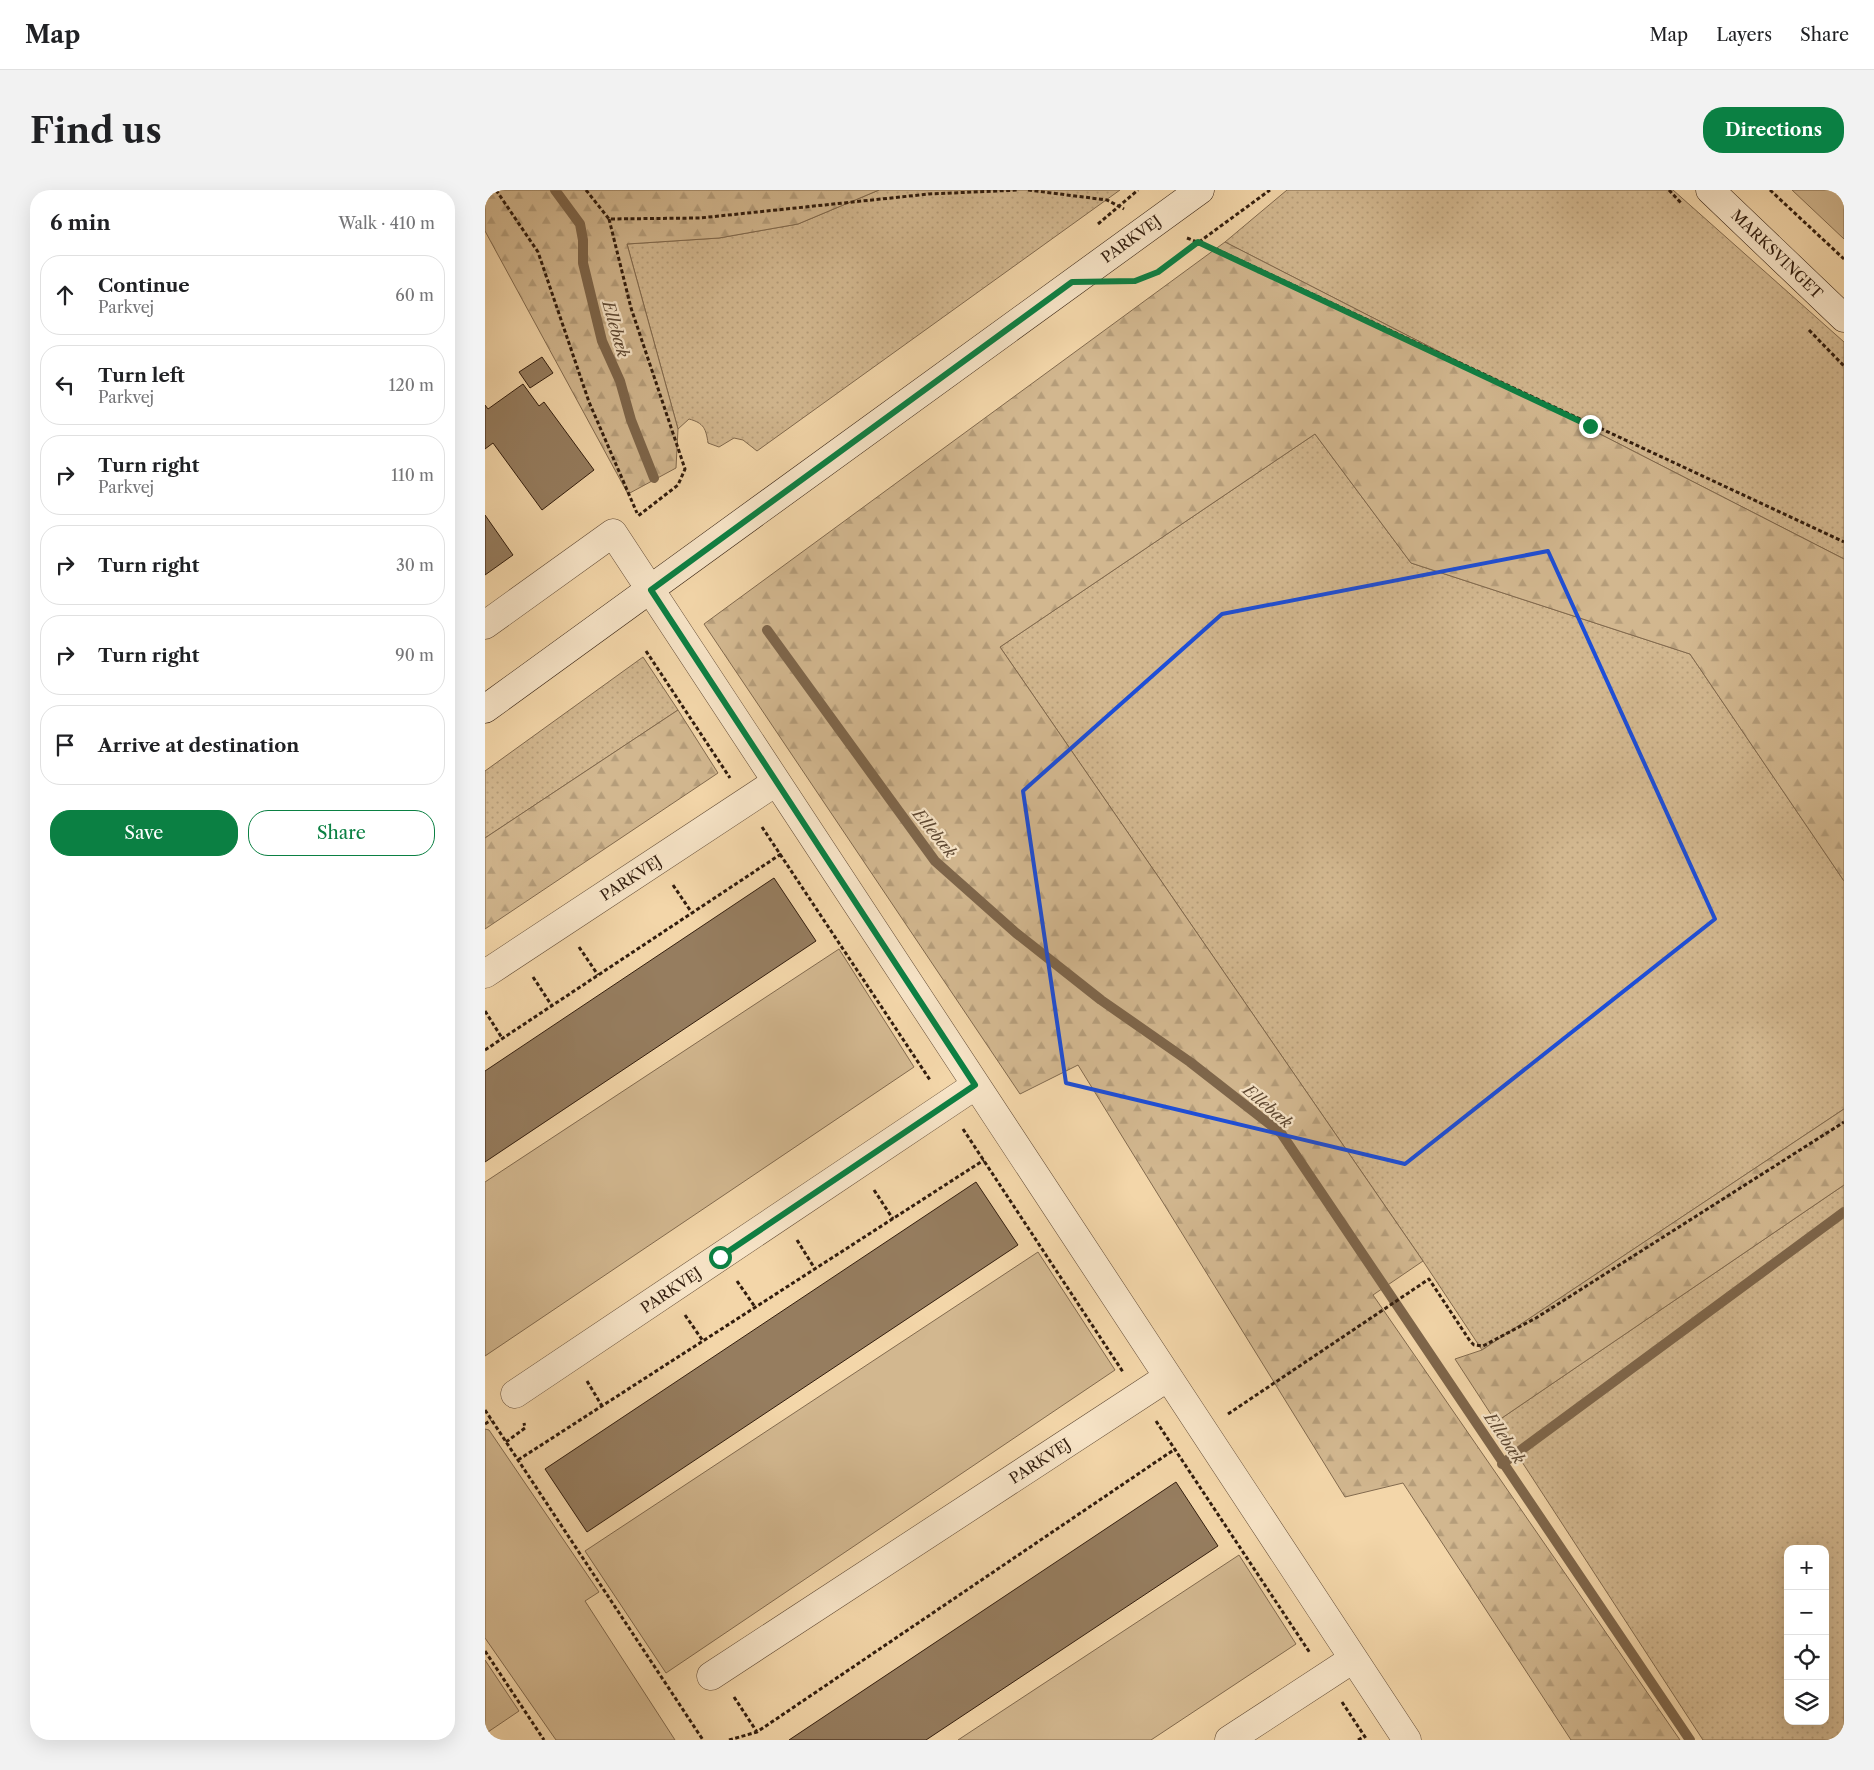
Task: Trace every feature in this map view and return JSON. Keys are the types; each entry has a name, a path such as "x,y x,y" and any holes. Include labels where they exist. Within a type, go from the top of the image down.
{"street":[{"name":"PARKVEJ","path":"485,709 1200,190"},
{"name":"MARKSVINGET","path":"1710,190 1844,318"},
{"path":"485,625 613,533 1407,1740"},
{"name":"PARKVEJ","path":"485,974 776,782"},
{"name":"PARKVEJ","path":"515,1394 975,1085"},
{"name":"PARKVEJ","path":"711,1676 1168,1377"},
{"path":"1229,1740 1353,1659"}],"path":[{"path":"496,190 538,252 589,402 638,516"},
{"path":"586,190 609,219 631,308 685,469 678,485 613,533"},
{"path":"609,219 701,218 929,194 1019,190"},
{"path":"1028,190 1107,200 1153,224 1198,242 1844,542"},
{"path":"1117,282 1135,281 1158,272 1270,190"},
{"path":"1771,190 1844,259"},
{"path":"646,651 1367,1740"},
{"path":"485,1050 781,854"},
{"path":"485,1011 503,1038"},
{"path":"1203,1431 1429,1279 1470,1340 1475,1345 1483,1346 1536,1318 1844,1122"},
{"path":"518,1460 984,1160"},
{"path":"485,1410 703,1740"},
{"path":"485,1424 491,1420"},
{"path":"729,1740 757,1732 1175,1448"},
{"path":"485,1651 543,1740"},
{"path":"711,1676 729,1689 757,1732"},
{"path":"1358,1740 1365,1736"}],"highlighted area":[{"path":"1548,551 1715,919 1405,1164 1066,1083 1023,791 1222,614"}],"green space":[{"path":"485,190 879,190 798,224 719,238 627,244 678,429 676,468 628,494 485,231"},
{"path":"879,190 1120,190 757,451 743,440 734,438 719,447 708,443 703,427 698,422 689,419 678,429 627,244 719,238 798,224"},
{"path":"1287,190 1673,190 1844,342 1844,559 1225,242"},
{"path":"1792,190 1844,190 1844,239"},
{"path":"1225,242 1844,559 1844,881 1690,654 1411,563 1315,434 1000,647 1423,1261 1373,1295 1680,1740 1571,1740 1403,1483 1345,1497 1078,1065 1020,1094 704,624"},
{"path":"1315,434 1411,563 1690,654 1844,881 1844,1109 1482,1350 1423,1261 1000,647"},
{"path":"643,657 678,710 485,838 485,771"},
{"path":"678,710 718,773 485,929 485,838"},
{"path":"839,949 914,1067 485,1356 485,1182"},
{"path":"1844,1109 1844,1185 1496,1422 1455,1359 1482,1350"},
{"path":"1844,1185 1844,1740 1703,1740 1496,1422"},
{"path":"1038,1252 1115,1370 666,1673 585,1551"},
{"path":"485,1429 489,1430 599,1592 585,1601 675,1740 556,1740 485,1638"},
{"path":"1239,1555 1296,1644 1151,1740 958,1740"},
{"path":"485,1660 519,1711 485,1734"}],"building":[{"path":"542,357 553,373 530,388 519,372"},
{"path":"523,384 539,406 544,402 594,470 542,510 493,443 485,449 485,405 488,409"},
{"path":"485,515 513,555 485,575"},
{"path":"774,878 816,941 485,1162 485,1071"},
{"path":"976,1182 1018,1245 587,1532 545,1469"},
{"path":"1176,1482 1218,1546 926,1740 789,1740"}],"waterway":[{"name":"Ellebæk","path":"555,190 580,224 583,240 583,263 602,341 620,381 631,420 654,478"},
{"name":"Ellebæk","path":"767,630 935,861 1016,933 1101,1000 1190,1062 1281,1133 1690,1740"},
{"path":"1502,1464 1844,1212"}],"route":[{"path":"720,1257 975,1085 651,590 1072,282 1135,281 1158,272 1198,242 1590,426"}]}
